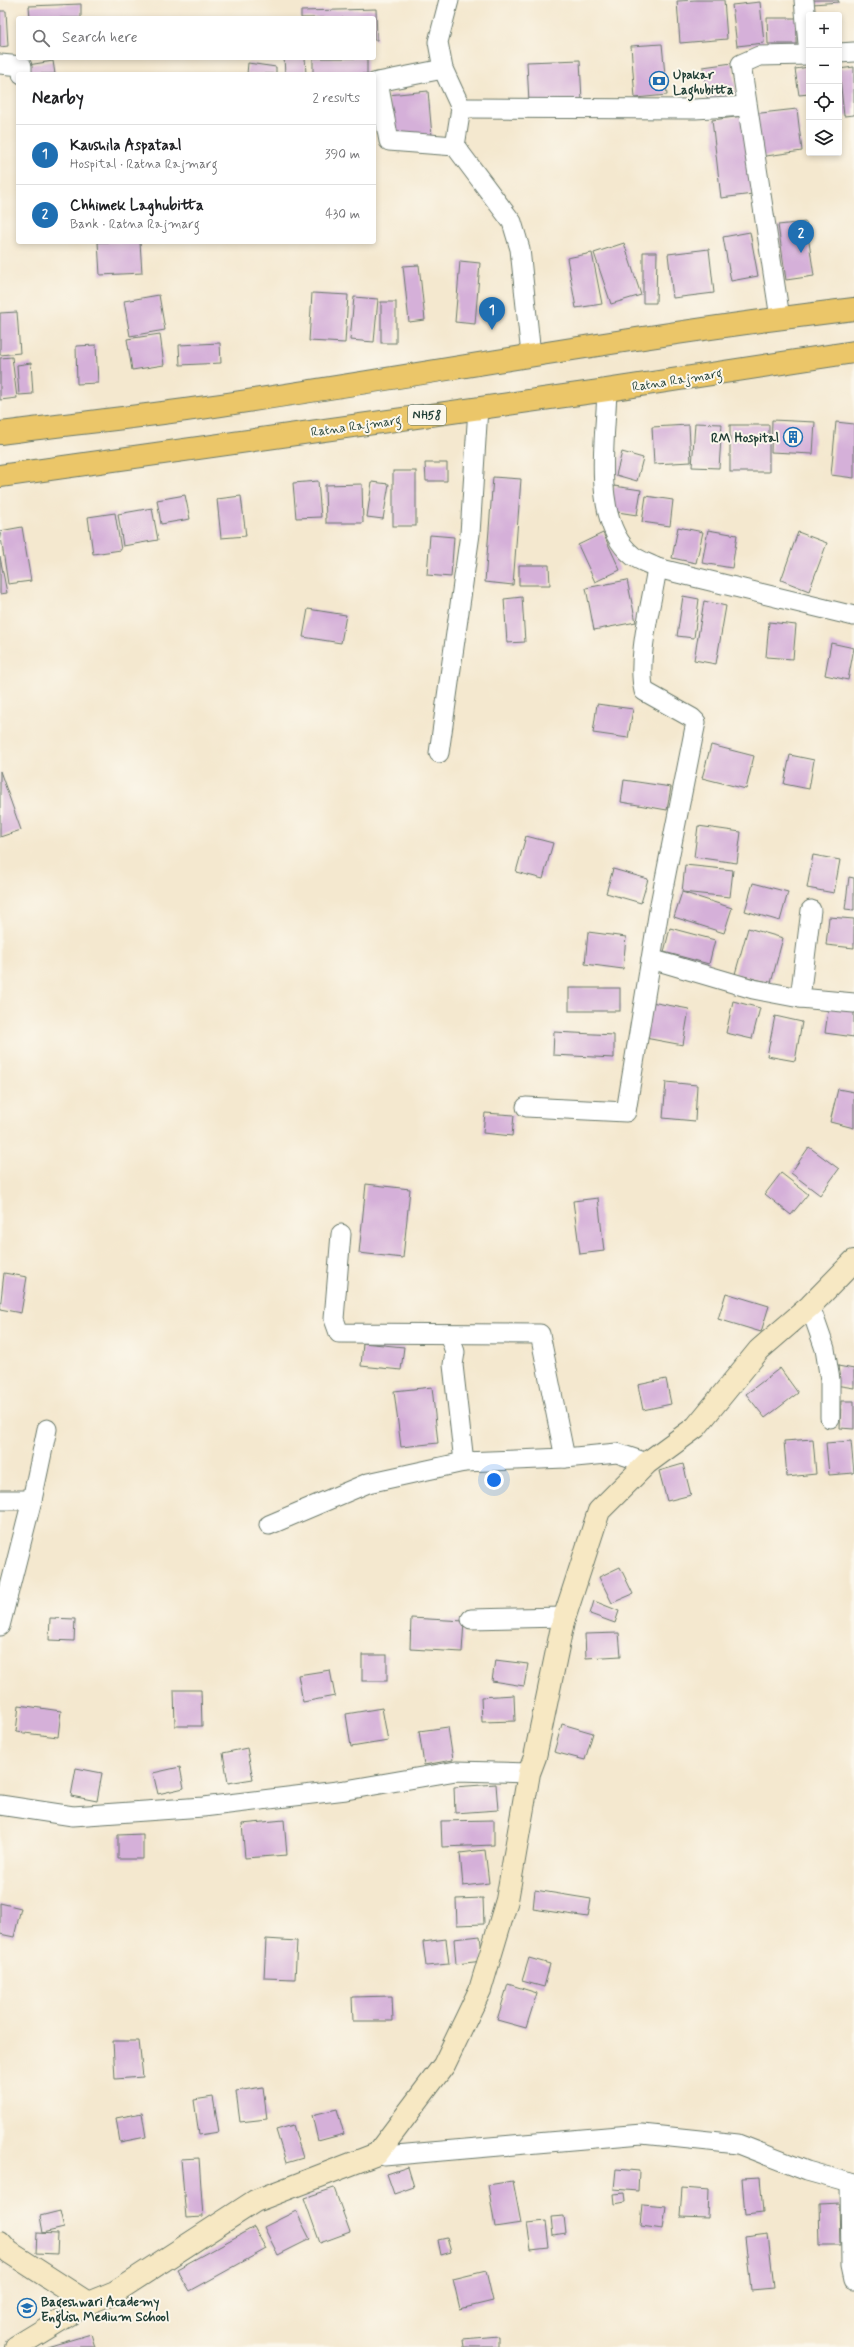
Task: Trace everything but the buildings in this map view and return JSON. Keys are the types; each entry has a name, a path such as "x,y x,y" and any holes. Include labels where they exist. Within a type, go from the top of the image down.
{"highway":[{"path":"0,433 205,407 531,355 780,318 854,309"},
{"name":"Ratna Rajmarg","path":"0,476 608,390 854,352"}],"street":[{"path":"449,0 438,42 443,69 461,108 455,146 512,222 520,249 531,355"},
{"path":"780,318 741,64 759,56 809,55 804,0"},
{"path":"842,53 854,52"},
{"path":"0,64 22,66 22,72"},
{"path":"443,69 376,83 389,141 455,146"},
{"path":"461,108 695,110 747,106"},
{"path":"608,390 604,494 607,516 619,538 633,555 658,568 854,616"},
{"path":"439,754 470,534 478,408"},
{"path":"526,1107 626,1112 660,904 696,722 692,718 644,691 642,683 645,638 658,568"},
{"path":"800,998 811,910"},
{"path":"652,959 753,988 800,998 854,1003"},
{"path":"341,1234 334,1319 338,1333 540,1334 565,1458"},
{"path":"16,2347 88,2303 115,2292 255,2201 377,2154 444,2066 480,1990 507,1900 529,1773 535,1757 564,1618 599,1512 647,1463 696,1427 759,1350 810,1306 854,1261"},
{"path":"810,1306 825,1349 830,1380 830,1418"},
{"path":"449,1334 455,1352 453,1365 464,1462"},
{"path":"0,1626 32,1500 47,1429"},
{"path":"269,1525 368,1483 464,1462 565,1458 617,1452 647,1463"},
{"path":"0,1500 32,1500"},
{"path":"471,1619 564,1618"},
{"path":"0,1805 73,1816 203,1807 346,1790 456,1771 529,1773"},
{"path":"377,2154 384,2156 642,2134 738,2144 807,2171 852,2183 850,2266 854,2280"},
{"path":"0,2242 9,2252 88,2303"}],"place":[{"name":"Upakar Laghubitta","path":"659,81"},
{"name":"Chhimek Laghubitta","path":"801,253"},
{"name":"Kaushila Aspataal","path":"492,330"},
{"name":"RM Hospital","path":"793,437"},
{"name":"Bageshwari Academy English Medium School","path":"27,2308"}]}
